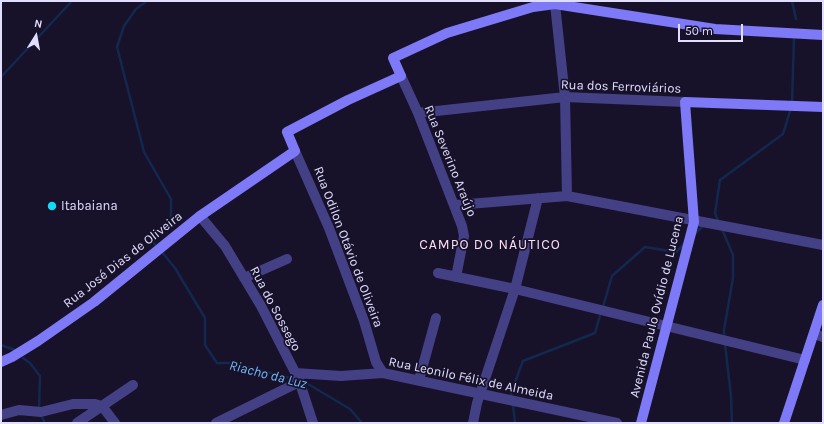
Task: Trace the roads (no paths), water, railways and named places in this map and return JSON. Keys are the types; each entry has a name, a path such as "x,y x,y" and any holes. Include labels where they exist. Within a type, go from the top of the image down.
{"street":[{"path":"567,196 565,97 555,4 715,29 823,35"},
{"name":"Rua Severino Araújo","path":"456,277 464,236 456,205 418,113 393,58 447,33 470,25 533,7 555,4"},
{"name":"Rua Odilon Otávio de Oliveira","path":"383,373 376,362 364,321 329,228 286,132 348,100 401,76"},
{"name":"Rua dos Ferroviários","path":"418,113 565,97 823,107"},
{"name":"Avenida Paulo Ovídio de Lucena","path":"641,423 694,222 685,102"},
{"name":"Rua José Dias de Oliveira","path":"1,362 12,358 94,302 200,216 295,151"},
{"path":"456,205 567,196 694,222 823,245"},
{"path":"473,423 515,289 538,198"},
{"name":"Rua do Sossego","path":"200,216 225,246 244,278 297,378 314,423"},
{"path":"244,278 288,259"},
{"path":"438,272 668,325 806,360"},
{"path":"784,423 806,360 819,335 823,305"},
{"path":"419,380 436,318"},
{"name":"Rua Leonilo Félix de Almeida","path":"297,378 383,373 617,423"},
{"path":"216,423 297,378"},
{"path":"77,423 133,385"},
{"path":"1,415 19,410 42,412 73,404 102,406 115,423"}],"waterway":[{"path":"1,77 72,1"},
{"name":"Riacho da Luz","path":"147,1 136,9 124,26 117,47 144,152 171,199 171,218 164,228 153,234 153,242 156,246"},
{"path":"792,1 796,19"},
{"path":"792,103 794,38"},
{"path":"719,223 715,213 720,180 783,134 791,108"},
{"path":"695,234 704,225"},
{"path":"722,229 733,255 733,278 724,337"},
{"path":"603,307 612,276 645,247 676,252 684,244"},
{"name":"Riacho da Luz","path":"161,251 175,268 205,318 205,345 217,363 231,363 294,379"},
{"path":"512,399 511,393 523,361 595,333 601,312"},
{"path":"725,344 731,396 732,423"},
{"path":"1,345 15,350"},
{"path":"23,358 30,363 40,376 39,410"},
{"name":"Riacho da Luz","path":"303,381 350,409 362,423"},
{"path":"513,404 515,423"},
{"path":"41,415 45,423"}],"place":[{"name":"Itabaiana","path":"52,206"}],"district":[{"name":"CAMPO DO NÁUTICO","path":"490,245"}]}
